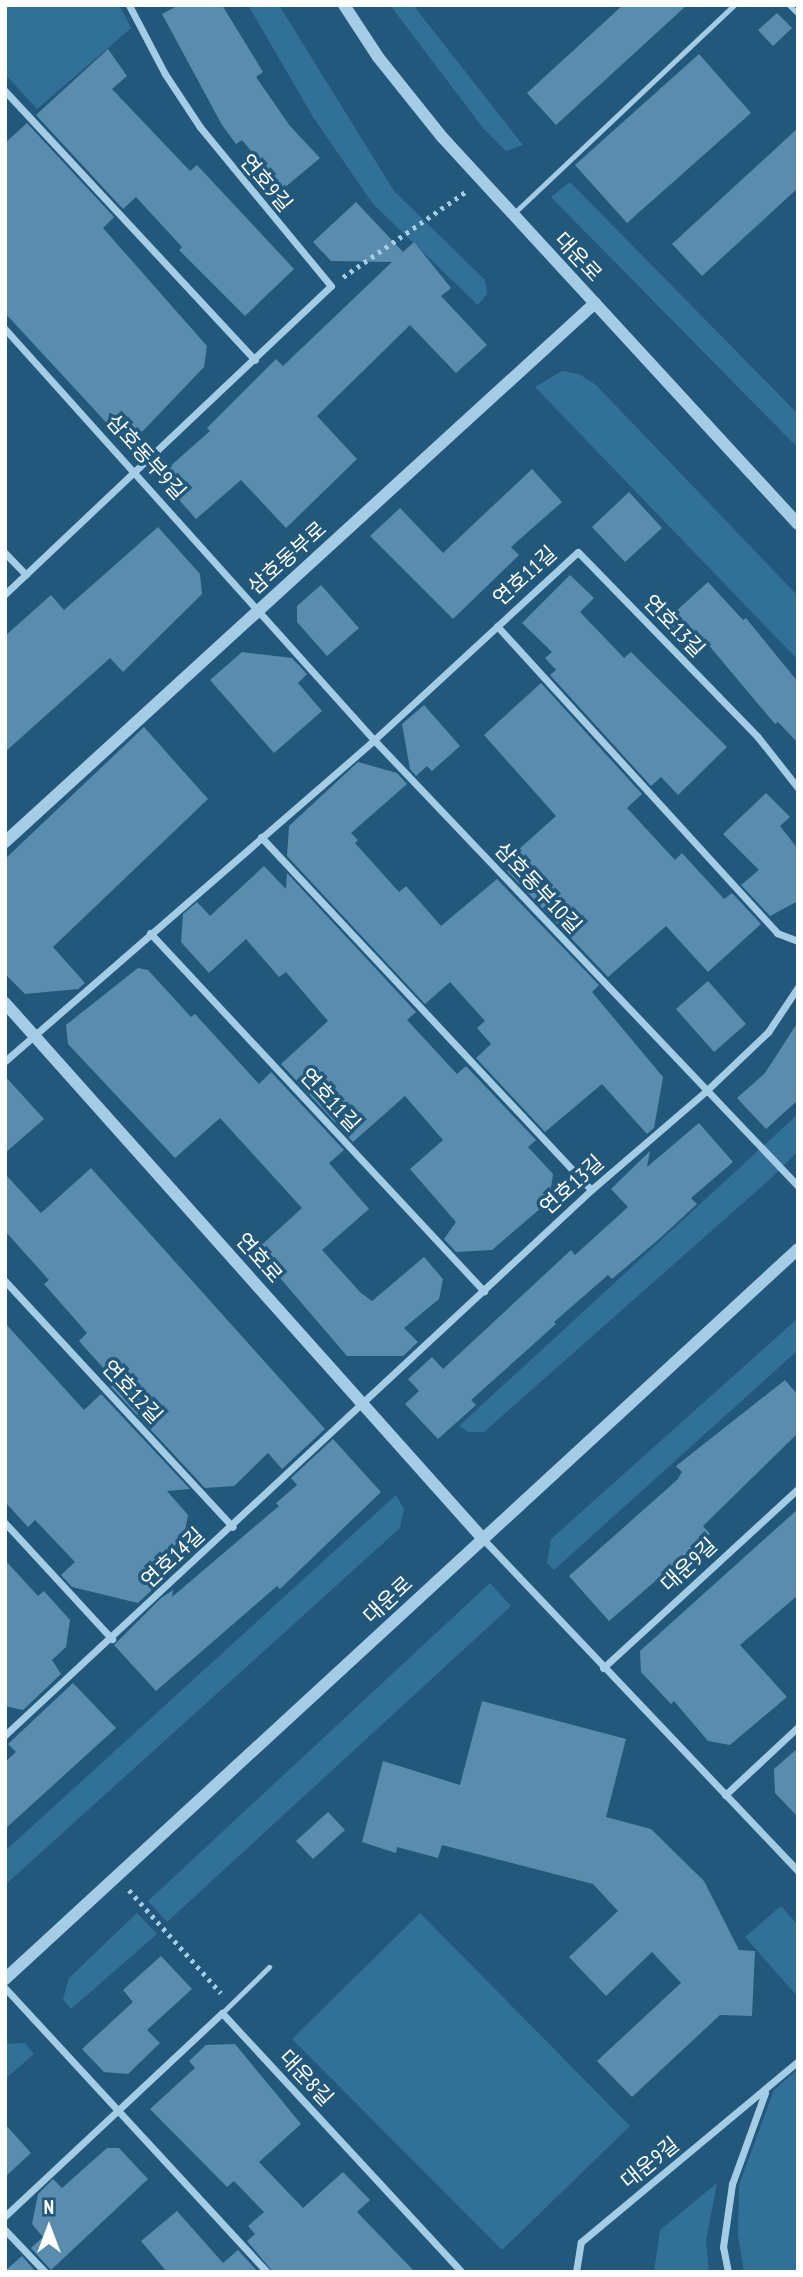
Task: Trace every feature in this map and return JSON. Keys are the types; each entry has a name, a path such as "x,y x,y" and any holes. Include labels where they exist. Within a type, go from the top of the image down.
{"street":[{"name":"연호9길","path":"129,5 165,74 200,127 331,286"},
{"name":"대운로","path":"344,5 378,57 482,181 798,524"},
{"path":"5,91 254,359"},
{"path":"5,594 138,473 331,286"},
{"name":"삼호동부로","path":"5,842 595,303"},
{"name":"삼호동부9길","path":"5,329 260,609"},
{"name":"연호11길","path":"33,1034 374,740 578,552"},
{"name":"연호13길","path":"578,552 757,736 798,788"},
{"path":"5,553 26,575"},
{"name":"삼호동부10길","path":"260,609 374,740 798,1186"},
{"name":"연호11길","path":"497,626 777,933 798,941"},
{"path":"261,837 591,1190"},
{"name":"연호11길","path":"150,933 484,1291"},
{"name":"연호13길","path":"364,1406 591,1190 706,1091 768,1032 798,987"},
{"name":"연호로","path":"5,1003 483,1539"},
{"path":"5,1061 33,1034"},
{"name":"대운로","path":"5,1979 798,1249"},
{"name":"연호12길","path":"5,1281 233,1527"},
{"name":"연호14길","path":"5,1735 364,1406"},
{"name":"대운9길","path":"603,1668 798,1489"},
{"path":"5,1523 112,1639"},
{"path":"483,1539 798,1871"},
{"path":"725,1795 798,1727"},
{"path":"5,1988 267,2272"},
{"path":"5,2216 222,2013"},
{"name":"대운8길","path":"222,2013 463,2272"},
{"name":"대운9길","path":"576,2272 581,2242 765,2092 798,2061"},
{"name":"대운9길","path":"728,2272 723,2247 732,2184 765,2092"},
{"path":"5,2230 45,2272"}],"lane":[{"path":"513,214 734,5"},
{"path":"789,5 798,14"},
{"path":"222,2013 269,1967"}],"path":[{"path":"331,286 482,181"},
{"path":"117,1877 231,2004"}],"shaded area":[{"path":"5,5 119,5 131,28 37,109 5,74"},
{"path":"248,5 279,5 394,191 485,280 487,294 478,305 373,204 313,117"},
{"path":"390,5 413,5 523,145 506,151 483,128"},
{"path":"570,182 798,414 798,448 551,197"},
{"path":"562,371 579,374 596,385 798,596 798,660 535,387"},
{"path":"798,1114 798,1151 769,1180 484,1432 468,1432 459,1426"},
{"path":"798,1318 798,1350 554,1570 547,1563 551,1539"},
{"path":"396,1495 404,1509 400,1528 5,1885 5,1851"},
{"path":"490,1583 511,1606 167,1922 148,1901"},
{"path":"781,1906 798,1925 798,1997 745,1937"},
{"path":"137,1913 157,1934 71,2009 63,1999 69,1978"},
{"path":"420,1913 630,2126 502,2250 292,2039"},
{"path":"25,2043 34,2054 5,2079 5,2044"},
{"path":"798,2069 798,2272 744,2272 738,2235 739,2185 774,2090"},
{"path":"717,2183 706,2241 709,2272 654,2272 660,2230"}],"building":[{"path":"179,5 222,5 263,72 256,77 290,126 320,158 283,189 242,140 236,144 222,125 162,14"},
{"path":"623,5 687,5 556,125 527,93"},
{"path":"777,13 792,28 773,46 758,30"},
{"path":"108,49 127,76 112,89 190,171 197,165 294,269 245,316 179,250 182,247 136,197 123,209 36,115"},
{"path":"699,54 751,113 627,223 575,165"},
{"path":"27,123 114,217 103,228 207,346 204,367 140,434 116,433 5,313 5,143"},
{"path":"798,128 798,188 702,276 672,244"},
{"path":"356,202 403,252 414,242 451,288 441,296 487,345 456,373 410,325 317,416 357,459 286,528 241,480 196,519 166,485 167,469 210,431 207,428 276,359 283,366 392,262 331,261 313,242"},
{"path":"532,469 562,502 511,547 519,555 453,619 370,536 400,508 443,553"},
{"path":"629,492 662,528 625,562 592,527"},
{"path":"158,527 200,574 202,594 123,672 110,658 5,752 5,636 51,595 64,610"},
{"path":"570,575 594,598 580,612 624,658 631,652 727,747 678,795 661,777 651,786 550,675 556,670 545,658 552,652 522,623"},
{"path":"708,582 743,620 746,618 798,682 798,743 778,722 775,724 701,636 687,649 663,623"},
{"path":"321,585 359,628 327,656 297,622 297,606"},
{"path":"242,652 292,658 307,674 298,683 322,711 274,753 210,680"},
{"path":"541,683 642,794 627,808 675,860 682,853 724,899 732,893 761,924 708,972 666,926 608,977 507,871 514,864 509,858 556,816 484,735"},
{"path":"424,705 460,746 432,771 427,766 416,776 410,769 402,724"},
{"path":"144,727 208,799 53,947 85,983 78,989 25,994 5,974 5,859"},
{"path":"358,762 397,773 407,784 351,833 358,840 355,843 399,892 406,886 441,926 497,879 599,985 592,992 663,1077 654,1128 647,1134 602,1084 545,1132 476,1058 491,1044 477,1028 485,1021 450,982 425,1004 287,856 289,826"},
{"path":"766,793 790,817 780,826 798,849 798,901 770,916 741,885 759,870 723,834"},
{"path":"264,866 286,889 287,873 416,1012 407,1020 457,1074 466,1066 536,1140 528,1147 553,1174 549,1201 492,1250 456,1252 444,1239 456,1222 410,1169 443,1140 405,1096 353,1142 281,1064 328,1021 286,972 279,977 246,939 209,973 181,942 183,914 197,902 210,916"},
{"path":"138,968 148,970 191,1017 195,1014 259,1084 271,1072 344,1150 329,1163 369,1209 322,1250 361,1293 372,1301 424,1257 443,1279 439,1299 404,1328 418,1342 403,1356 347,1356 256,1250 302,1208 220,1118 175,1158 68,1044 66,1025"},
{"path":"708,981 746,1024 714,1052 676,1009"},
{"path":"798,1022 798,1100 766,1129 737,1098 765,1073"},
{"path":"5,1076 44,1119 5,1153"},
{"path":"699,1123 733,1162 691,1198 697,1204 612,1279 608,1275 554,1322 556,1324 471,1400 476,1405 438,1439 405,1404 419,1391 408,1379 432,1357 443,1369 571,1250 575,1255 628,1207 611,1189 650,1151 647,1167"},
{"path":"91,1168 325,1429 282,1469 268,1453 234,1486 205,1488 110,1386 115,1381 79,1341 87,1333 44,1284 49,1280 5,1231 5,1174 41,1213"},
{"path":"5,1323 84,1410 101,1394 190,1489 167,1491 188,1515 184,1536 142,1578 153,1589 138,1603 72,1587 61,1575 75,1562 35,1520 28,1527 5,1502"},
{"path":"785,1380 798,1395 798,1433 703,1526 710,1534 609,1621 569,1576 677,1480 682,1472 676,1466"},
{"path":"333,1439 381,1492 280,1589 277,1586 156,1691 114,1645 161,1598 173,1590 172,1597 279,1506 276,1503 297,1485 291,1478"},
{"path":"798,1509 798,1595 740,1645 787,1697 730,1745 708,1741 674,1701 671,1704 641,1672 640,1651"},
{"path":"5,1560 38,1596 44,1591 70,1620 66,1647 52,1660 61,1674 23,1710 5,1706"},
{"path":"73,1683 116,1728 5,1829 5,1762 16,1752 8,1744"},
{"path":"482,1701 626,1739 606,1817 651,1829 704,1881 739,1950 755,1951 752,2016 720,2015 632,2097 597,2061 681,1983 652,1952 606,1996 569,1957 618,1911 593,1884 442,1845 438,1858 397,1847 396,1853 362,1842 383,1761 460,1785"},
{"path":"798,1748 798,1817 775,1793 774,1769"},
{"path":"328,1812 345,1830 313,1859 296,1841"},
{"path":"161,1956 192,1989 147,2030 160,2043 128,2074 104,2072 82,2049 133,2002 123,1990"},
{"path":"235,2044 301,2124 259,2162 303,2208 343,2172 370,2200 357,2212 415,2272 273,2272 247,2241 255,2234 248,2226 264,2212 234,2181 227,2187 150,2109 195,2068 189,2061 206,2045"},
{"path":"5,2124 31,2153 5,2177"},
{"path":"107,2148 119,2148 148,2179 51,2270 31,2248 43,2237 32,2224 38,2194 53,2179 62,2188"},
{"path":"177,2211 223,2263 238,2250 258,2272 167,2272 141,2241"},
{"path":"22,2256 36,2272 5,2272 5,2271"}]}
